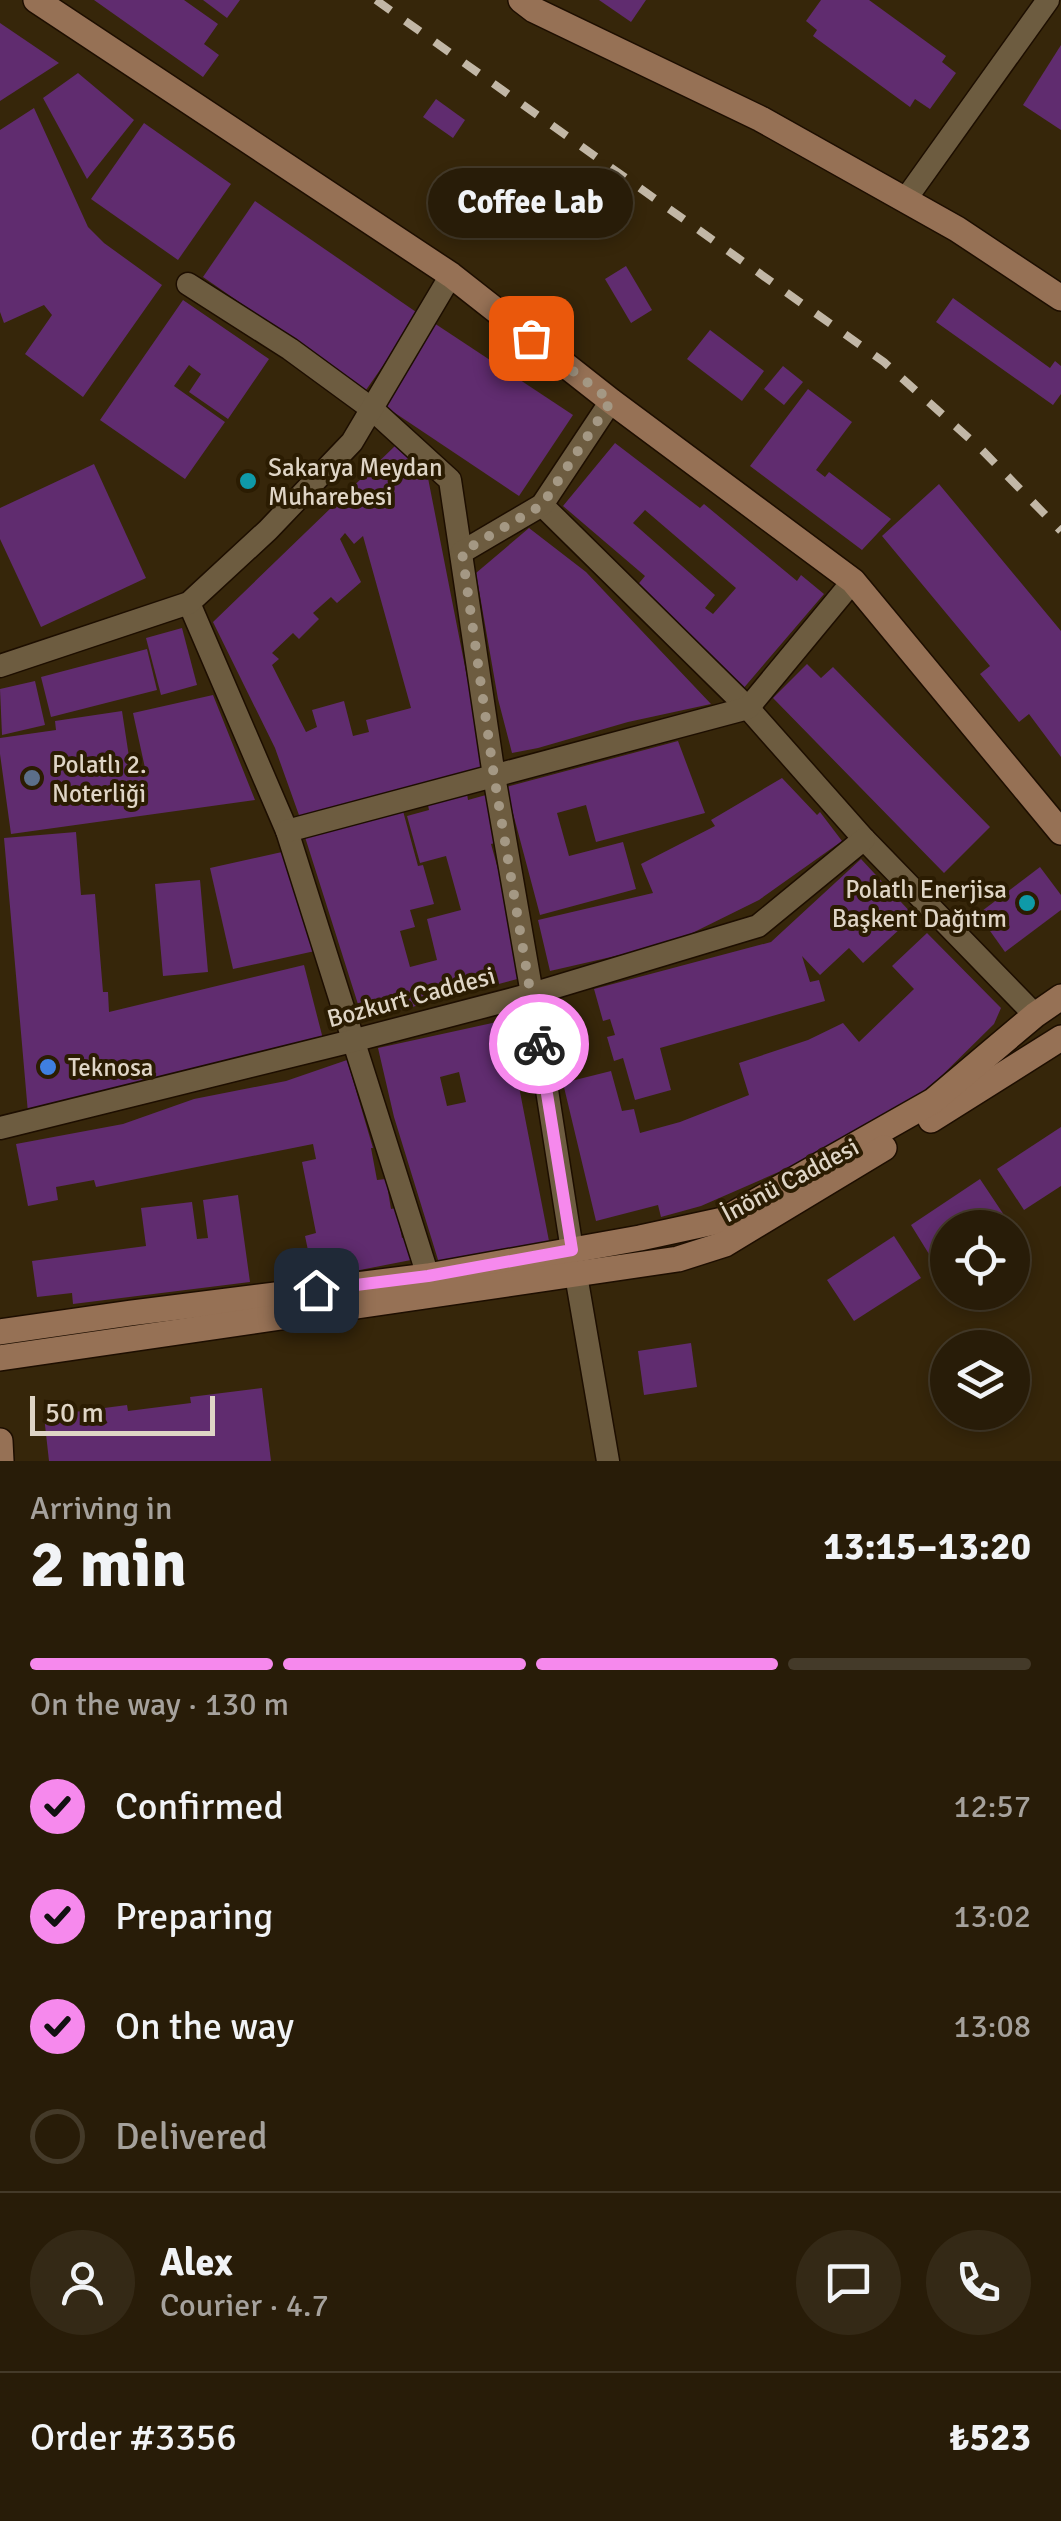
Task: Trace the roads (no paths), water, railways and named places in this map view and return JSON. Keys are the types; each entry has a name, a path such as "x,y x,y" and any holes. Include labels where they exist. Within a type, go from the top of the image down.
{"main road":[{"path":"36,0 450,275 853,582 1061,832"},
{"path":"532,4 762,119 957,229 1061,298"},
{"name":"İnönü Caddesi","path":"0,1358 574,1262 724,1220 933,1101 1034,1015 1061,997"},
{"name":"İnönü Caddesi","path":"0,1332 428,1276 574,1262 678,1259 724,1244 1061,1038"},
{"path":"0,1441 2,1461"}],"street":[{"path":"905,200 1048,0"},
{"path":"0,666 189,603 268,530 352,442 450,275"},
{"path":"188,284 290,349 372,409 450,480 494,776 608,1461"},
{"path":"462,552 542,505 611,401"},
{"path":"542,505 748,708 864,839 1034,1015"},
{"path":"286,831 748,708 853,582"},
{"path":"189,603 286,831 428,1276"},
{"name":"Bozkurt Caddesi","path":"0,1128 532,994 758,926 864,839"}],"railway":[{"path":"376,0 884,362 982,450 1061,531"}],"place":[{"name":"Coffee Lab","path":"531,338"},
{"name":"Sakarya Meydan Muharebesi","path":"248,481"},
{"name":"Polatlı 2. Noterliği","path":"32,778"},
{"name":"Polatlı Enerjisa Başkent Dağıtım","path":"1027,903"},
{"name":"Teknosa","path":"48,1067"}]}
